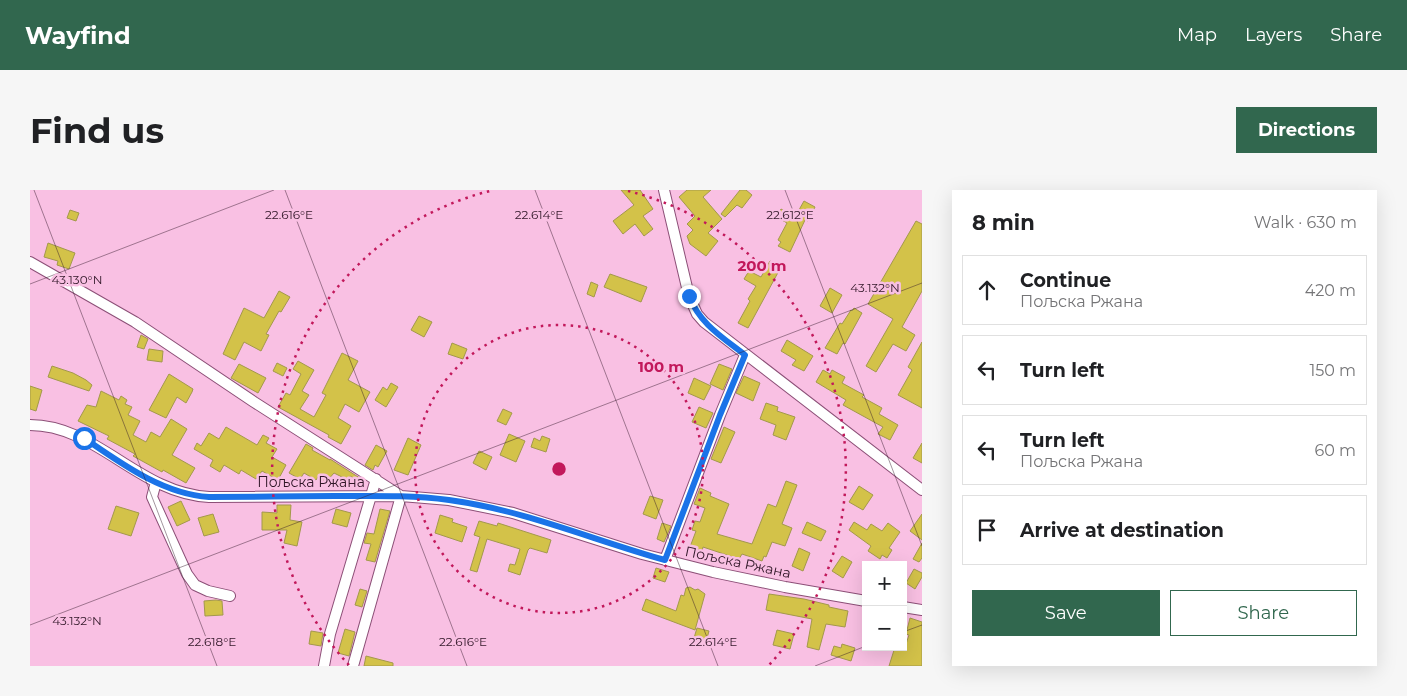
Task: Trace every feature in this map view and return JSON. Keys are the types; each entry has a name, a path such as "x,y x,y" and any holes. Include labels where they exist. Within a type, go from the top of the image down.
{"street":[{"path":"664,190 689,296 692,305 704,322 922,490"},
{"path":"30,262 135,322 254,402 401,496 353,666"},
{"path":"665,560 745,355"},
{"name":"Пољска Ржана","path":"30,426 70,432 84,438 129,468 180,493 209,497 401,496 450,500 513,513 665,560 749,580 862,599"},
{"path":"324,666 330,634 376,479"},
{"path":"156,482 152,497 195,585 208,591 230,596"},
{"path":"907,608 922,610"}],"building":[{"path":"621,190 640,190 653,209 643,216 653,229 644,236 635,224 623,234 613,221 634,205"},
{"path":"687,190 711,190 703,197 722,219 708,233 718,241 706,256 690,244 687,236 693,230 687,224 695,216 679,197"},
{"path":"740,190 746,190 752,195 742,208 737,205 725,217 721,214"},
{"path":"804,201 815,207 808,221 805,220 790,252 778,246 781,242 778,240 787,223 777,217 781,209 795,217"},
{"path":"70,210 79,213 76,221 67,218"},
{"path":"916,221 922,224 922,291 902,327 915,335 906,351 893,344 876,372 866,366 893,319 868,304"},
{"path":"48,243 75,253 69,269 57,265 58,261 44,257"},
{"path":"770,261 781,267 748,328 738,323 750,301 748,299 756,286 744,279 749,271 761,277"},
{"path":"610,274 647,287 641,302 604,287"},
{"path":"591,282 598,285 594,297 587,294"},
{"path":"830,288 842,295 832,313 820,306"},
{"path":"279,291 290,297 281,312 279,311 266,334 269,335 261,351 244,342 235,360 223,354 244,308 264,318"},
{"path":"854,308 862,313 845,344 843,343 837,354 825,348 840,323 842,324"},
{"path":"419,316 432,322 424,337 411,330"},
{"path":"141,335 148,339 144,349 137,347"},
{"path":"787,340 813,356 804,371 792,365 796,360 781,351"},
{"path":"922,342 922,408 898,395 912,370 908,367"},
{"path":"452,343 467,349 463,359 448,354"},
{"path":"149,349 163,351 162,362 147,360"},
{"path":"342,353 358,361 348,380 370,392 359,412 345,404 338,418 351,426 341,444 328,437 329,435 278,407 286,393 290,395 301,374 293,369 298,361 314,370 302,391 309,395 300,409 314,417 326,395 322,393"},
{"path":"277,363 287,368 283,376 273,371"},
{"path":"239,364 266,378 258,393 231,378"},
{"path":"719,364 732,369 723,390 710,384"},
{"path":"52,366 73,373 86,380 92,385 89,391 48,377"},
{"path":"823,370 830,374 832,370 845,377 842,383 882,408 879,414 898,425 890,440 878,434 883,427 843,405 846,400 816,382"},
{"path":"169,374 193,389 186,403 177,397 166,418 149,410"},
{"path":"744,376 760,383 753,401 736,393"},
{"path":"694,378 711,386 704,400 688,393"},
{"path":"391,383 398,387 386,407 375,400 383,387 387,390"},
{"path":"30,386 42,390 36,411 30,409"},
{"path":"101,391 119,400 121,396 127,400 125,404 132,407 128,415 140,421 133,435 146,442 151,432 160,437 171,419 187,429 172,455 195,468 186,483 133,456 135,454 107,439 109,436 78,421 87,405 96,407"},
{"path":"766,403 778,407 777,411 795,417 786,440 773,435 776,425 760,419"},
{"path":"699,407 713,413 706,428 692,422"},
{"path":"503,409 512,413 506,425 497,421"},
{"path":"226,427 257,445 263,435 269,438 266,443 277,449 272,457 286,465 278,480 262,471 256,479 241,470 239,474 224,465 220,472 210,466 213,460 194,449 197,443 201,446 209,433 219,439"},
{"path":"724,427 735,432 721,463 711,459"},
{"path":"509,434 525,441 516,462 500,455"},
{"path":"542,436 550,439 546,452 531,447 534,438 540,441"},
{"path":"408,438 421,445 408,475 394,470"},
{"path":"922,443 922,463 913,458"},
{"path":"306,444 313,448 312,450 366,482 364,484 350,476 348,480 334,473 326,482 318,477 316,480 304,473 300,479 289,473"},
{"path":"376,445 387,451 378,467 375,465 373,470 365,465"},
{"path":"479,451 492,457 486,470 473,463"},
{"path":"786,481 797,485 782,524 792,528 785,546 772,542 766,557 764,556 762,561 742,554 739,559 703,547 702,551 690,547 696,531 692,530 695,521 700,522 705,508 694,504 700,488 711,493 710,496 729,504 717,534 752,544 768,504 776,507"},
{"path":"859,486 873,495 863,510 849,502"},
{"path":"650,496 663,500 656,519 643,514"},
{"path":"181,501 190,520 177,526 168,507"},
{"path":"277,505 291,505 290,520 302,522 297,546 284,543 287,530 262,530 262,512 277,513"},
{"path":"116,506 139,513 131,536 108,529"},
{"path":"336,509 351,513 347,527 332,523"},
{"path":"380,509 390,511 375,562 366,560 371,544 364,543 367,533 374,534"},
{"path":"213,514 219,532 204,536 198,518"},
{"path":"922,514 922,540 910,531"},
{"path":"440,515 453,519 452,522 467,527 462,542 435,533"},
{"path":"479,521 497,526 498,523 551,540 547,553 530,548 520,575 508,571 510,564 515,565 520,549 487,539 477,572 470,570 480,537 474,535"},
{"path":"807,522 826,531 821,541 802,533"},
{"path":"854,522 867,530 871,524 882,531 888,523 900,532 889,548 892,550 887,558 882,555 880,559 868,551 871,546 849,530"},
{"path":"662,523 671,526 664,542 657,539"},
{"path":"922,543 922,558 919,562 913,559"},
{"path":"799,548 810,553 803,571 792,566"},
{"path":"842,556 852,562 843,578 832,571"},
{"path":"656,568 669,572 665,582 653,578"},
{"path":"914,569 922,573 922,577 915,589 907,584"},
{"path":"690,587 695,590 698,589 705,594 695,630 642,610 646,599 676,611 681,595 684,596 686,588"},
{"path":"360,589 367,591 362,607 355,605"},
{"path":"769,594 804,599 848,611 845,627 826,624 819,650 807,647 812,619 766,610"},
{"path":"204,601 222,601 223,615 205,616"},
{"path":"910,618 922,622 922,666 889,666 894,651 907,651 909,635 907,634"},
{"path":"697,628 709,631 706,642 694,638"},
{"path":"345,629 355,632 349,656 338,653"},
{"path":"777,630 794,634 790,649 773,645"},
{"path":"311,631 323,633 321,646 309,644"},
{"path":"842,644 855,648 851,661 831,655 834,646 841,648"},
{"path":"366,656 393,663 393,666 364,666"}],"route":[{"path":"84,438 129,468 172,490 190,495 209,497 401,496 450,500 533,518 608,544 665,560 738,368 745,355 704,322 697,314 689,296"}]}
